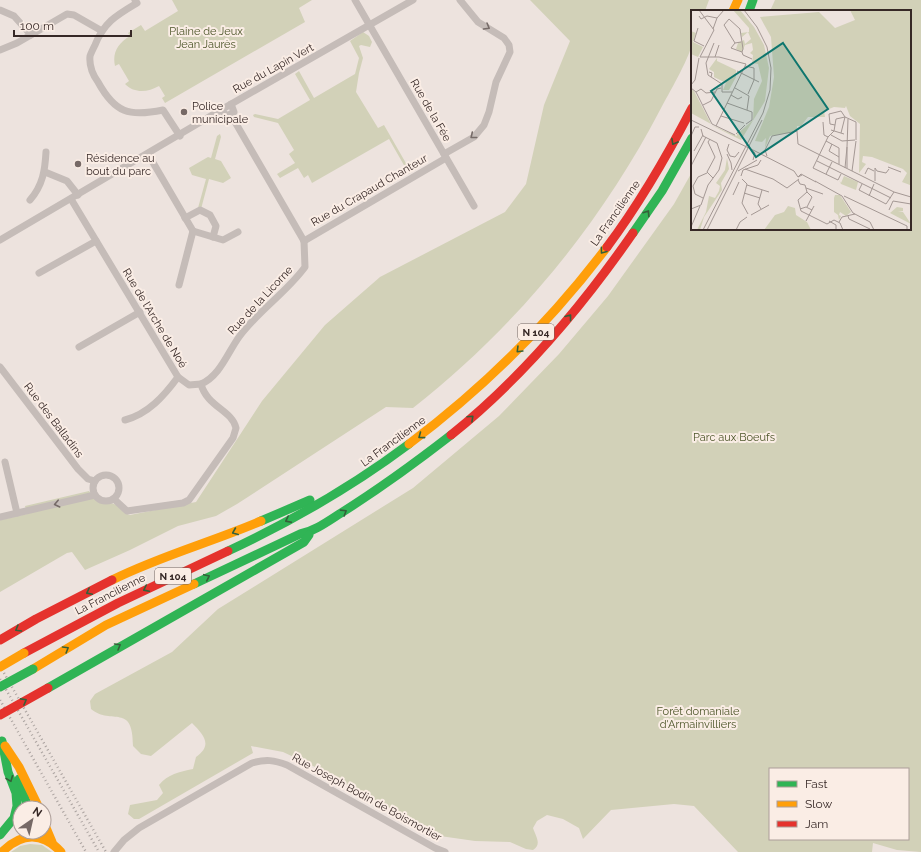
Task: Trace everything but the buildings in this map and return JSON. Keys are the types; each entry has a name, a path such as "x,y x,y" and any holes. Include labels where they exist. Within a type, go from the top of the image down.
{"main road":[{"path":"734,10 738,0"},
{"path":"749,10 753,0"},
{"name":"La Francilienne","path":"0,667 82,621 236,547 323,502 365,476 438,423 493,375 531,338 579,282 630,214 668,153 691,110"},
{"name":"N 104","path":"0,687 106,625 300,534 311,532 359,502 450,436 525,368 561,328 615,259 662,191 691,140"},
{"path":"0,640 36,619 136,568 231,534 308,499 323,502"},
{"path":"0,715 304,542 311,532"},
{"path":"1,739 22,786 26,800"},
{"path":"1,739 19,767 35,800"},
{"path":"0,835 14,818 17,806 16,793 8,772 1,739"},
{"path":"2,852 15,840"},
{"path":"48,840 52,842 61,852"}],"street":[{"path":"135,0 137,3 112,18 102,31 90,56 92,72 108,100 119,109 130,113 145,114 163,110 180,136"},
{"name":"Rue de la Fée","path":"354,0 474,206"},
{"name":"Rue du Lapin Vert","path":"0,240 180,136 231,104 370,26 413,0"},
{"name":"Rue du Crapaud Chanteur","path":"304,242 445,156 474,137 484,125 489,112 496,82 510,52 509,45 504,38 478,22 460,0"},
{"path":"0,10 14,16 31,35"},
{"path":"0,50 31,35 67,14 74,15 102,31"},
{"path":"231,104 234,112 231,115"},
{"path":"221,110 227,116 231,115"},
{"path":"231,115 304,242"},
{"path":"30,200 39,187 45,172 46,152"},
{"path":"148,154 193,231 224,240 238,232"},
{"path":"45,172 67,180 78,195"},
{"name":"Rue de l'Arche de Noé","path":"71,199 178,377 189,385 201,384"},
{"path":"185,218 200,210 210,215 216,226 213,237"},
{"path":"179,285 193,231"},
{"path":"39,273 96,241"},
{"name":"Rue de la Licorne","path":"201,384 206,382 218,370 248,326 305,267 304,242"},
{"path":"79,347 140,312"},
{"name":"Rue des Balladins","path":"0,367 78,469 88,479 95,481"},
{"path":"125,420 132,418 161,400 178,377"},
{"path":"114,499 127,511 183,504 189,500 236,433 235,423 207,399 201,384"},
{"path":"5,462 17,513"},
{"path":"103,476 112,476 118,483 119,491 114,499 102,501 95,495 93,489 95,481 103,476"},
{"path":"0,517 95,495"},
{"name":"Rue Joseph Bodin de Boismortier","path":"114,852 124,840 139,828 252,764 263,760 275,761 287,765 435,848 445,852"}],"green space":[{"name":"Plaine de Jeux Jean Jaurès","path":"172,0 312,0 299,8 305,22 165,103 162,98 165,96 159,86 146,91 137,91 125,84 129,81 119,64 115,66 114,57 119,45 130,36 128,33 141,25 145,31 178,11"},
{"path":"530,0 709,0 705,10 691,10 691,48 687,59 611,194 553,272 487,343 451,377 413,408 386,407 237,504 216,516 178,526 85,570 72,552 67,553 0,592 0,520 27,514 25,506 89,491 99,501 114,504 130,515 196,502 262,401 325,325 380,277 505,212 526,184 544,105 570,41"},
{"name":"Parc aux Boeufs","path":"775,0 921,0 921,852 897,850 873,843 872,852 738,852 694,806 674,804 611,810 583,839 579,828 563,819 547,815 537,821 533,828 538,843 536,848 533,850 526,849 510,842 475,841 440,836 313,766 283,752 251,746 253,753 139,819 134,819 128,814 130,805 157,800 163,793 159,785 166,778 183,771 193,769 196,757 204,748 205,740 192,723 151,756 141,754 133,746 132,732 125,719 99,714 91,709 90,701 95,694 172,652 218,609 413,488 499,416 559,354 608,296 674,204 691,174 691,230 911,230 911,10 770,10"},
{"path":"363,32 369,36 372,42 370,47 359,46 363,58 356,92 378,128 384,125 411,172 409,174 389,139 312,183 308,175 304,178 298,168 280,178 277,174 295,163 289,154 294,150 278,123 254,117 253,115 255,114 278,119 310,100 295,74 299,71 314,98 355,74 359,58 350,41"},
{"path":"220,134 221,137 215,159 221,161 231,178 223,183 209,179 201,209 198,208 206,179 192,175 189,168 208,157 211,158 217,136"},
{"path":"30,844 42,845 52,852 11,852 20,846"}],"railway":[{"path":"0,666 106,852"},
{"path":"0,679 99,852"},
{"path":"0,700 86,852"}],"traffic: fast":[{"path":"749,10 753,0"},
{"path":"633,233 662,191 691,140"},
{"path":"194,584 300,534 321,526 383,485 451,435"},
{"path":"228,551 275,528 322,502 409,444"},
{"path":"261,521 310,500"},
{"path":"48,688 304,542 309,535"},
{"path":"0,687 33,669"},
{"path":"0,835 14,818 17,806 16,793 8,772 2,741"},
{"path":"19,779 26,800"}],"traffic: slow":[{"path":"733,10 738,0"},
{"path":"409,444 464,400 516,352 563,301 607,247"},
{"path":"112,580 167,556 261,521"},
{"path":"33,669 106,625 194,584"},
{"path":"0,667 24,653"},
{"path":"5,746 19,767 35,800"},
{"path":"2,852 17,841 32,837 46,840 61,852"}],"traffic: jam":[{"path":"607,247 631,213 652,179 691,110"},
{"path":"451,435 502,390 549,341 593,288 633,233"},
{"path":"24,653 118,603 228,551"},
{"path":"0,640 36,619 112,580"},
{"path":"0,715 48,688"}],"place":[{"name":"Police municipale","path":"184,112"},
{"name":"Résidence au bout du parc","path":"78,164"}],"park label":[{"name":"Forêt domaniale d'Armainvilliers","path":"698,717"}]}
